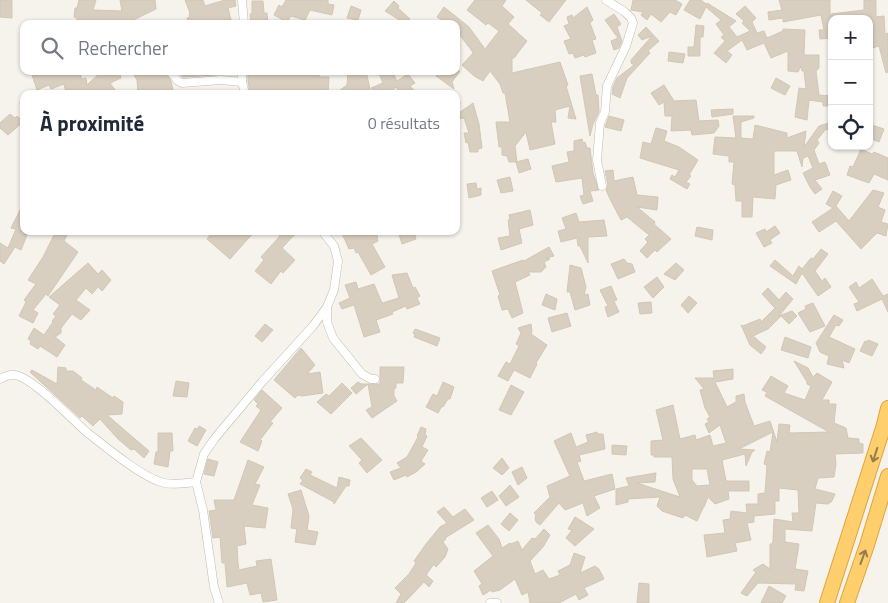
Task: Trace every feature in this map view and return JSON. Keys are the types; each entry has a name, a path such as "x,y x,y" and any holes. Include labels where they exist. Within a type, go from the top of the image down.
{"highway":[{"path":"827,603 888,408"},
{"path":"847,603 888,476"}],"street":[{"path":"242,0 244,20"},
{"path":"602,186 597,160 600,123 605,112 607,86 626,46 632,22 631,18 624,12 606,0"},
{"path":"173,75 182,83 221,80 242,82"},
{"path":"242,75 244,90"},
{"path":"218,603 203,510 196,482 204,454 215,438 262,382 313,326 327,307 334,290 338,261 334,246 325,235"},
{"path":"327,307 327,322 333,338 362,374 375,379"},
{"path":"0,379 15,375 24,378 89,434 132,466 159,482 170,484 196,482"},
{"path":"490,603 498,603"}],"building":[{"path":"0,0 12,0 12,18 0,17"},
{"path":"79,0 96,0 93,10 122,11 120,0 155,0 156,9 133,20 77,20 74,17 75,8 77,8"},
{"path":"185,0 203,0 205,6 225,0 235,0 236,6 228,8 231,20 187,20 190,13"},
{"path":"286,0 328,0 328,4 334,5 332,15 310,10 305,20 291,16 288,20 283,20 274,15 279,5 282,7"},
{"path":"475,0 506,0 502,6 514,17 508,24 527,41 512,58 512,73 560,62 576,119 568,118 570,106 555,110 556,122 551,122 555,144 530,150 526,132 515,146 517,162 509,162 507,156 502,155 502,147 499,147 496,122 510,122 505,93 503,93 500,84 490,71 483,81 462,65 473,53 460,35 460,20 442,20 437,17 444,7 469,27 485,49 499,31 488,23 486,25 467,10"},
{"path":"526,0 566,0 549,22 540,15 542,13"},
{"path":"633,0 675,0 682,4 676,15 670,12 661,22 651,14 647,20 641,15 643,12 631,10"},
{"path":"690,0 701,0 707,3 736,21 729,27 737,37 750,31 742,23 744,21 736,14 745,6 756,18 752,22 757,33 764,31 767,38 783,31 783,29 805,30 804,55 819,55 819,68 816,71 819,95 828,96 828,106 823,106 823,102 809,100 807,120 795,117 799,88 806,89 804,71 802,71 801,66 798,72 788,71 788,51 771,58 764,43 747,50 742,40 727,51 732,55 726,63 714,53 725,41 721,37 724,35 716,24 721,20 706,7 700,19 684,10"},
{"path":"779,0 830,0 828,38 820,39 819,30 824,30 821,15 783,22 783,18 769,20 768,12 782,10"},
{"path":"864,0 876,0 876,17 884,16 885,34 888,33 888,72 886,73 879,46 873,48 873,15 831,14 864,10"},
{"path":"252,1 263,1 264,13 267,13 268,20 251,20 250,14 252,14"},
{"path":"394,1 399,6 398,8 410,19 400,20 385,11"},
{"path":"351,6 361,10 358,20 347,18"},
{"path":"587,7 593,20 590,23 596,39 592,40 596,53 575,58 573,53 569,54 564,41 571,39 564,26 569,24 567,17 572,15 573,18"},
{"path":"614,14 621,24 617,27 622,41 619,48 614,50 611,41 618,38 605,20"},
{"path":"696,25 704,26 703,37 700,37 700,56 688,56 688,47 694,47"},
{"path":"646,27 659,41 648,51 650,53 627,78 620,98 612,94 613,87 617,78 634,65 631,63 631,60 652,36 642,40 638,35"},
{"path":"669,52 685,54 683,63 668,61"},
{"path":"592,74 596,95 598,95 599,112 590,136 580,76"},
{"path":"32,75 81,75 81,79 86,78 87,85 98,75 120,75 121,78 110,83 115,90 65,90 64,84 51,89 49,85 37,90"},
{"path":"134,75 167,75 171,81 173,90 138,90 137,80"},
{"path":"181,75 216,75 183,77"},
{"path":"248,75 319,75 319,77 329,77 328,90 249,90"},
{"path":"348,75 367,75 370,90 340,90 347,85"},
{"path":"380,75 394,75 397,81 409,75 415,83 410,86 414,90 398,90 396,87 393,90 373,90 371,88 383,83"},
{"path":"457,75 452,82 454,89 436,76"},
{"path":"776,78 790,86 785,95 771,88"},
{"path":"664,85 674,101 696,100 699,121 718,120 719,126 714,133 692,135 691,130 671,131 672,116 665,116 664,102 659,105 651,93"},
{"path":"473,103 479,124 482,148 478,149 478,152 470,152 464,133 469,133 464,118 460,118 460,112"},
{"path":"733,109 733,114 712,117 711,110"},
{"path":"10,114 20,119 20,125 8,135 0,128 0,123"},
{"path":"609,116 624,120 621,131 605,127"},
{"path":"733,116 754,116 754,118 741,122 741,138 753,139 755,125 787,133 787,138 806,131 804,147 819,126 828,123 828,130 826,129 817,140 819,143 814,150 819,164 825,162 830,175 815,180 822,189 815,194 803,173 813,168 808,156 803,158 802,167 797,151 774,151 774,175 788,170 791,180 776,185 775,199 753,197 752,217 742,217 742,201 736,201 735,185 732,184 734,162 729,162 729,156 713,154 715,137 736,138"},
{"path":"873,125 884,129 879,142 873,140"},
{"path":"656,128 667,131 664,141 679,147 698,160 689,175 691,176 686,182 690,184 687,189 670,179 672,175 675,177 679,170 640,158 643,142 651,144"},
{"path":"582,139 587,148 590,148 593,173 599,190 590,191 593,201 583,204 580,196 584,195 582,178 556,182 552,166 569,162 567,152 574,151 574,141"},
{"path":"861,150 872,154 874,152 888,158 888,180 874,174 869,183 847,175 850,166 853,167"},
{"path":"528,159 531,169 519,173 516,162"},
{"path":"613,170 614,181 633,177 637,195 658,197 657,210 637,207 671,239 657,252 655,250 647,258 640,251 648,242 645,239 649,235 627,217 621,220 606,190 608,185 605,171"},
{"path":"510,177 513,191 501,193 497,180"},
{"path":"476,183 477,189 481,188 481,195 469,198 467,184"},
{"path":"873,190 884,193 878,207 885,210 881,222 888,224 886,236 877,233 861,249 836,221 819,232 812,222 833,208 826,204 833,191 842,196 836,206 849,221"},
{"path":"20,210 20,235 27,235 21,250 15,247 4,264 0,261 0,243 8,248 16,229 11,228"},
{"path":"530,210 533,225 519,229 522,243 501,250 498,238 510,236 509,215"},
{"path":"576,213 579,222 604,220 607,236 588,237 588,263 580,246 578,246 577,238 561,242 558,231 566,229 562,218"},
{"path":"775,226 780,233 770,240 772,243 764,247 756,233 765,229 766,232"},
{"path":"697,227 713,230 712,240 695,236"},
{"path":"54,235 67,235 64,241 78,252 48,296 46,294 33,310 38,313 33,323 19,316 26,302 24,300 36,284 28,280"},
{"path":"210,235 251,235 230,259 207,239"},
{"path":"294,235 282,248 295,260 283,273 281,271 271,284 255,271 264,260 261,257 280,236"},
{"path":"343,235 377,235 378,241 372,244 385,267 371,275 358,252 356,253 354,248 349,249"},
{"path":"399,235 415,235 416,239 402,244"},
{"path":"549,247 554,256 546,258 550,259 544,262 546,267 541,272 528,272 530,275 515,282 523,313 512,318 508,309 502,310 498,296 500,295 492,271 524,261"},
{"path":"821,249 828,254 815,271 822,281 825,278 831,287 818,296 802,273 796,284 770,266 775,260 793,276 799,266 802,269"},
{"path":"624,259 627,263 632,264 635,272 618,279 611,264"},
{"path":"88,263 98,274 102,270 111,280 102,291 98,287 92,294 86,288 76,300 90,310 81,320 72,314 61,328 61,333 55,337 65,345 57,357 40,346 38,349 30,344 31,341 28,339 34,328 44,335 56,316 53,314 60,305 49,297"},
{"path":"676,263 684,270 675,280 664,274"},
{"path":"570,265 581,268 586,287 584,295 588,294 590,305 575,310 570,292 567,292"},
{"path":"407,273 413,288 415,287 420,296 417,298 420,304 407,309 406,306 392,312 393,314 376,320 380,332 364,337 354,305 342,309 339,303 350,298 345,285 356,282 358,289 374,284 382,303 399,298 392,275"},
{"path":"657,277 664,287 653,298 644,287"},
{"path":"872,279 883,296 888,294 888,312 882,299 857,311 854,304 859,302 849,287 856,282 859,288"},
{"path":"611,286 617,300 614,301 619,312 608,317 605,307 608,306 600,290"},
{"path":"768,288 779,300 786,292 793,299 779,316 792,311 797,316 789,324 781,316 768,329 753,336 766,347 761,354 750,345 741,325 743,326 760,319 761,322 775,308 762,294"},
{"path":"546,294 557,299 555,310 542,305"},
{"path":"689,296 697,303 688,313 681,305"},
{"path":"651,302 652,313 640,314 638,303"},
{"path":"813,303 825,326 810,332 798,313 806,309 805,306"},
{"path":"567,313 571,326 552,332 548,318"},
{"path":"834,315 843,320 839,326 836,325 829,337 855,349 849,363 842,360 844,368 827,364 829,356 820,352 816,343"},
{"path":"265,324 273,330 262,342 255,336"},
{"path":"531,324 531,334 547,345 536,363 530,378 514,370 508,381 498,376 506,362 510,364 519,346 516,344 521,333 518,328"},
{"path":"415,329 440,338 437,346 414,337"},
{"path":"785,337 811,347 808,358 781,350"},
{"path":"868,340 878,344 872,356 860,351 865,341 867,342"},
{"path":"301,348 315,365 307,374 320,372 323,393 298,395 295,398 274,380"},
{"path":"794,361 808,368 813,377 817,373 832,382 822,400 829,400 829,404 836,404 834,423 846,428 848,438 859,439 859,443 863,444 863,453 835,454 834,477 818,478 815,489 835,494 832,501 828,504 816,503 812,531 785,529 785,542 799,544 795,569 808,571 804,591 795,590 796,584 758,583 747,596 741,593 756,572 753,570 763,564 770,569 770,544 773,541 774,519 793,522 792,513 799,513 798,490 779,488 779,501 775,501 775,514 754,516 754,522 747,523 751,540 735,543 737,551 707,557 704,535 725,533 723,520 730,519 731,511 747,513 746,504 758,504 758,494 765,493 767,465 764,464 767,451 770,452 773,432 739,449 755,450 752,452 746,466 745,454 722,460 726,481 749,481 749,491 728,491 729,499 715,504 708,497 704,507 701,508 703,508 697,521 685,515 683,518 662,511 657,506 660,497 628,499 628,502 616,505 616,489 629,486 626,478 656,473 655,482 637,483 680,497 673,479 672,457 654,457 654,455 651,455 651,441 663,440 656,410 673,405 680,439 695,435 696,440 710,435 713,446 726,443 720,425 709,433 705,424 709,422 707,419 710,417 705,408 700,390 704,389 695,378 714,378 713,371 733,369 733,379 715,382 727,407 736,402 736,396 744,394 754,426 770,421 777,442 779,424 790,425 789,433 829,432 765,396 767,392 762,390 771,376 788,386 784,393 805,400 811,386","holes":["692,469 707,469 710,485 697,486 692,480"]},
{"path":"58,367 66,368 66,371 73,371 82,378 81,380 96,390 97,387 113,398 114,396 123,402 122,414 107,415 149,451 144,458 118,439 100,419 93,426 82,416 80,418 30,372 32,370 57,384"},
{"path":"380,367 404,367 403,383 396,383 396,388 394,389 394,396 397,401 372,418 366,410 372,407 368,384 380,384"},
{"path":"176,381 189,383 187,397 173,396"},
{"path":"358,382 368,384 356,394 351,388"},
{"path":"443,382 454,387 450,399 442,406 438,413 426,407 433,394 437,396"},
{"path":"342,383 352,393 331,414 317,402 326,394 329,396"},
{"path":"511,385 524,392 511,415 499,410"},
{"path":"262,390 282,408 270,422 273,423 260,440 262,441 258,451 240,442 261,410 256,406 258,404 254,400"},
{"path":"199,426 206,430 197,446 188,441 195,428 198,429"},
{"path":"421,427 426,429 425,435 427,436 422,447 428,450 421,461 425,464 407,477 406,475 394,480 390,472 401,468 397,463 407,457 418,437"},
{"path":"597,432 597,434 603,434 605,449 579,455 581,461 577,462 584,481 612,474 615,489 594,496 600,508 587,516 583,503 565,510 559,503 540,525 536,522 536,515 534,513 550,497 547,486 570,476 554,441 571,433 576,447 588,442 586,435"},
{"path":"158,433 172,433 173,451 170,451 168,467 154,464 156,452 158,452"},
{"path":"361,438 382,460 367,473 359,463 362,460 349,446"},
{"path":"612,445 627,446 626,455 612,454"},
{"path":"502,458 509,468 502,475 493,468"},
{"path":"208,459 218,462 214,476 204,474"},
{"path":"248,460 264,467 255,484 260,485 252,505 268,508 265,528 244,526 246,544 237,546 239,570 257,566 256,561 271,559 277,600 263,602 261,593 250,595 247,583 227,587 225,563 222,563 220,537 213,538 209,511 216,510 214,500 234,500"},
{"path":"522,467 527,478 518,485 512,472"},
{"path":"306,469 312,472 310,475 337,488 339,477 350,480 349,486 346,486 334,504 334,502 300,484 303,480 300,478"},
{"path":"510,485 519,497 506,506 499,496"},
{"path":"301,490 309,516 307,530 318,532 315,545 295,542 297,529 291,528 293,509 288,494"},
{"path":"492,491 498,500 487,507 481,498"},
{"path":"444,507 453,517 465,509 474,520 445,538 443,542 448,549 445,557 436,567 434,564 426,575 433,581 429,587 424,582 404,603 396,603 401,594 395,588 409,574 416,563 414,561 426,544 440,527 447,523 437,512"},
{"path":"510,513 518,520 509,531 501,524"},
{"path":"575,517 594,529 575,546 566,538 572,530 568,529"},
{"path":"488,525 499,539 502,548 518,541 522,550 532,538 535,539 544,529 550,535 543,547 530,561 535,574 543,570 549,579 560,575 558,571 570,565 574,553 585,557 580,573 595,566 599,569 604,579 584,588 588,595 579,600 576,594 559,603 530,603 528,592 522,595 515,579 500,590 492,592 491,590 483,595 479,586 482,584 474,571 493,556 476,533"},
{"path":"639,583 649,584 649,603 637,603"},
{"path":"769,586 786,596 782,603 761,603"}]}
